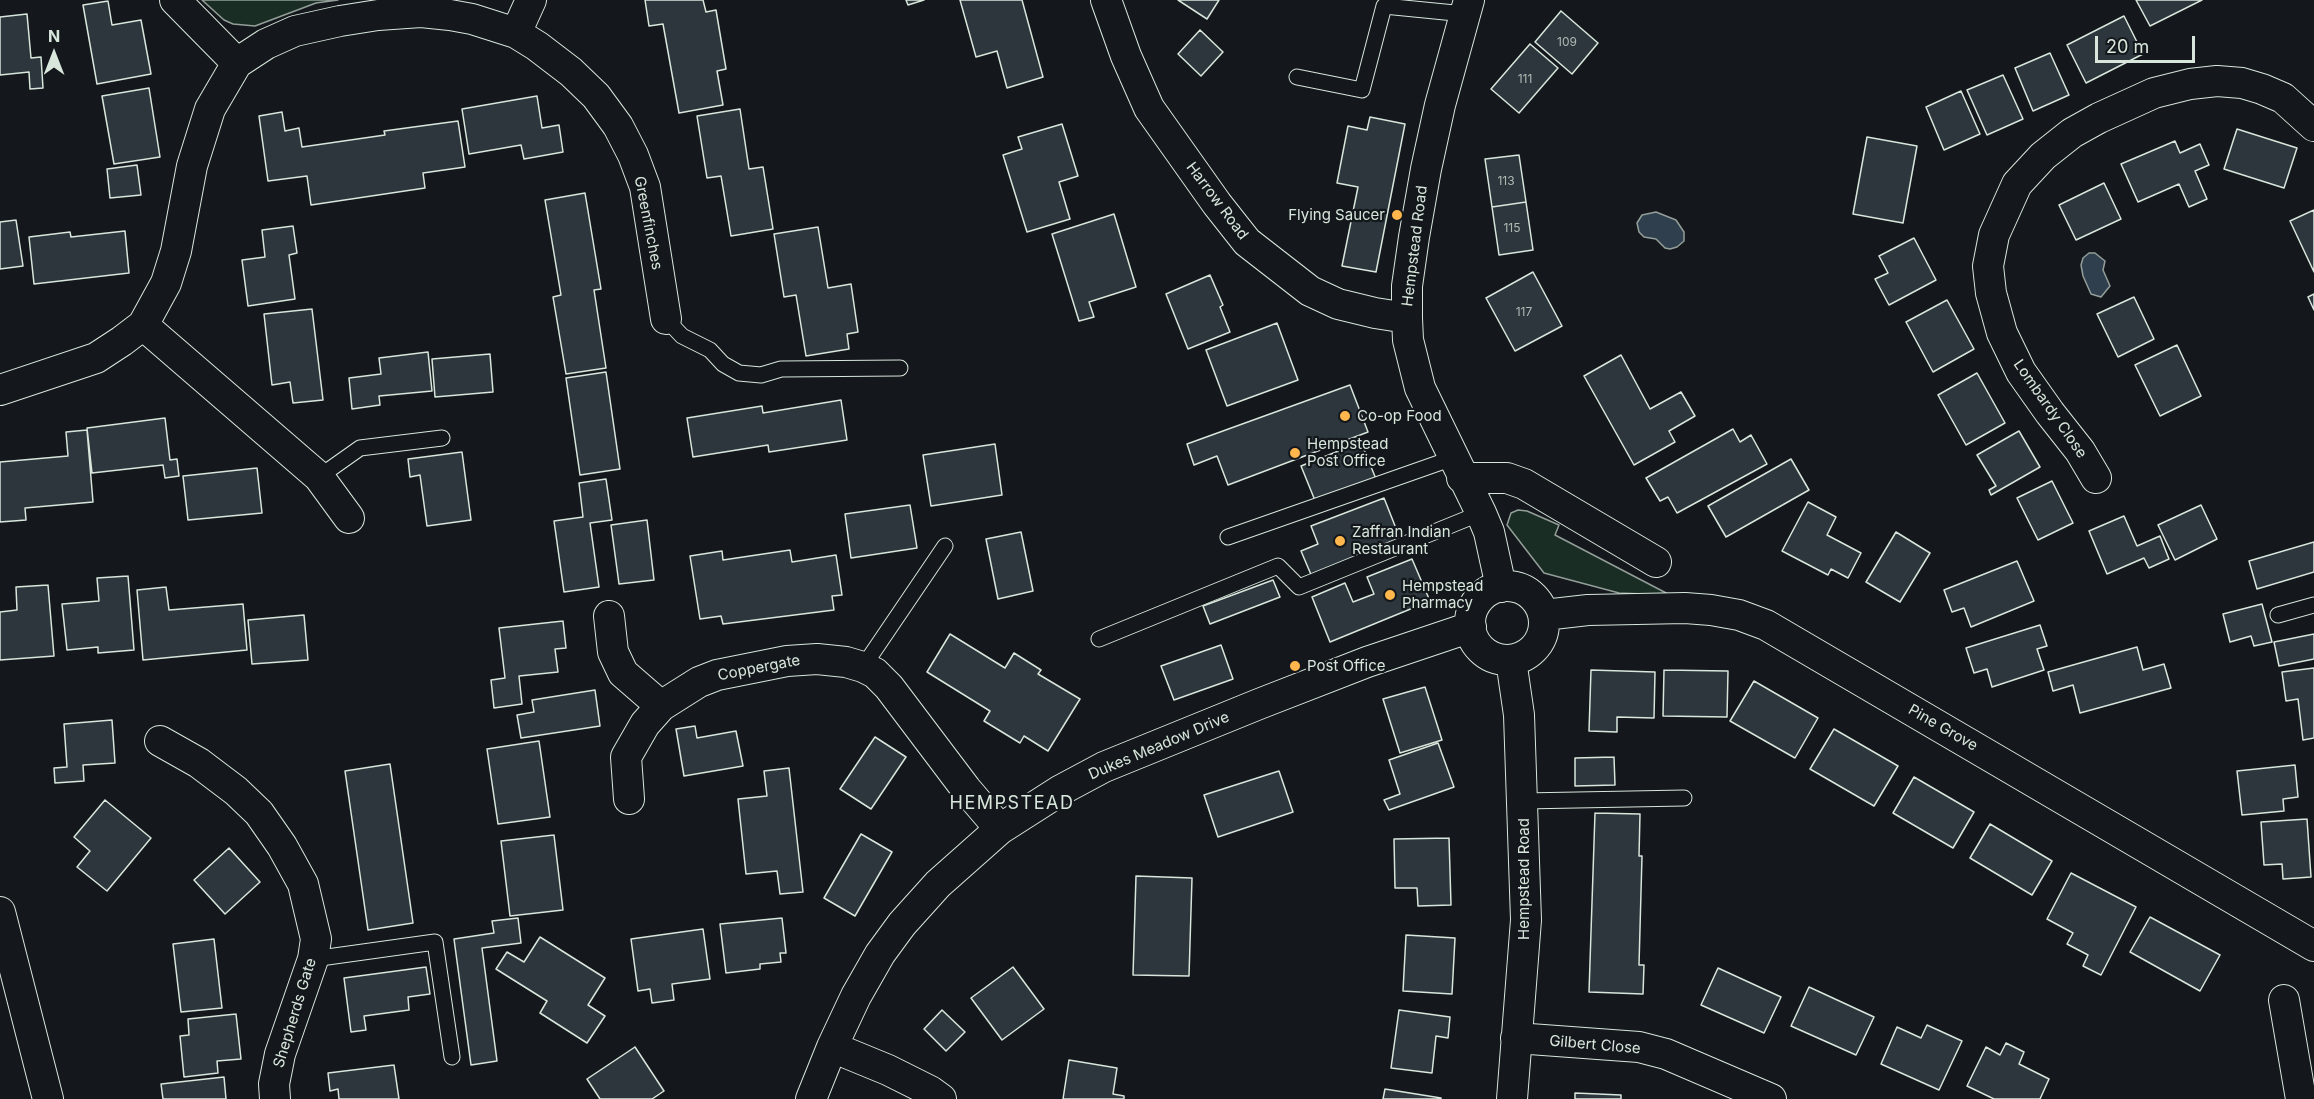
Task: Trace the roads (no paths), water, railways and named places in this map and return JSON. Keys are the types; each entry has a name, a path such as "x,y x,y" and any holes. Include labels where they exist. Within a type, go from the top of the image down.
{"street":[{"path":"175,0 237,63"},
{"path":"516,33 531,0"},
{"name":"Harrow Road","path":"1106,0 1126,56 1149,108 1247,242 1310,291 1338,304 1407,318"},
{"name":"Hempstead Road","path":"1467,7 1440,105 1426,169 1407,286 1408,340 1420,388 1489,532 1501,587"},
{"name":"Greenfinches","path":"0,390 96,358 143,325 166,283 176,251 192,166 210,109 237,63 266,44 295,32 378,15 421,12 450,15 472,19 516,33 546,52 596,96 623,136 645,187 666,319"},
{"name":"Lombardy Close","path":"2096,478 2080,451 2021,372 2002,333 1991,293 1988,266 1994,236 2018,184 2043,156 2072,134 2099,118 2154,93 2190,84 2217,81 2242,83 2262,89 2283,98 2314,126"},
{"path":"143,325 319,477 349,518"},
{"path":"1458,468 1507,477 1524,484 1656,562"},
{"path":"1512,586 1533,596 1544,615 1542,634 1533,650 1511,660 1488,655 1474,638 1471,627 1471,615 1482,596 1490,590 1501,587 1512,586"},
{"name":"Pine Grove","path":"1544,615 1588,610 1685,608 1738,615 1766,625 2314,946"},
{"path":"609,616 613,652 623,672 661,706"},
{"name":"Dukes Meadow Drive","path":"811,1099 856,996 880,954 902,924 938,884 1000,829 1061,790 1115,763 1313,683 1471,627"},
{"name":"Coppergate","path":"629,799 626,757 645,724 661,706 699,682 717,675 787,661 817,658 863,667 875,673 889,687 966,789 1000,829"},
{"name":"Hempstead Road","path":"1511,660 1519,715 1526,920 1512,1099"},
{"name":"Shepherds Gate","path":"160,741 199,763 236,791 259,813 303,884 316,939 313,959 280,1054 274,1084 274,1099"},
{"path":"0,913 48,1099"},
{"path":"2284,1000 2301,1099"},
{"name":"Gilbert Close","path":"1516,1038 1638,1047 1666,1054 1771,1099"},
{"path":"832,1047 930,1090 941,1099"}],"lane":[{"path":"1298,77 1362,90 1384,6 1467,7"},
{"path":"666,319 682,336 710,350 723,364 739,373 761,375 781,369 900,368"},
{"path":"319,477 360,448 442,438"},
{"path":"1228,537 1458,468"},
{"path":"1099,639 1278,566 1299,587 1481,513"},
{"path":"863,667 945,546"},
{"path":"2278,615 2314,605"},
{"path":"1523,801 1684,798"},
{"path":"313,959 435,942 452,1057"}],"water":[{"path":"1656,212 1676,220 1684,232 1684,241 1677,247 1665,248 1656,239 1644,237 1639,232 1637,223 1642,215"},
{"path":"2089,253 2095,253 2105,261 2103,270 2110,286 2101,297 2091,294 2083,276 2081,265 2083,258"}],"place":[{"name":"Flying Saucer","path":"1397,215"},
{"name":"Co-op Food","path":"1345,416"},
{"name":"Hempstead Post Office","path":"1295,453"},
{"name":"Zaffran Indian Restaurant","path":"1340,541"},
{"name":"Hempstead Pharmacy","path":"1390,595"},
{"name":"Post Office","path":"1295,666"}],"district":[{"name":"HEMPSTEAD","path":"1012,804"}]}
